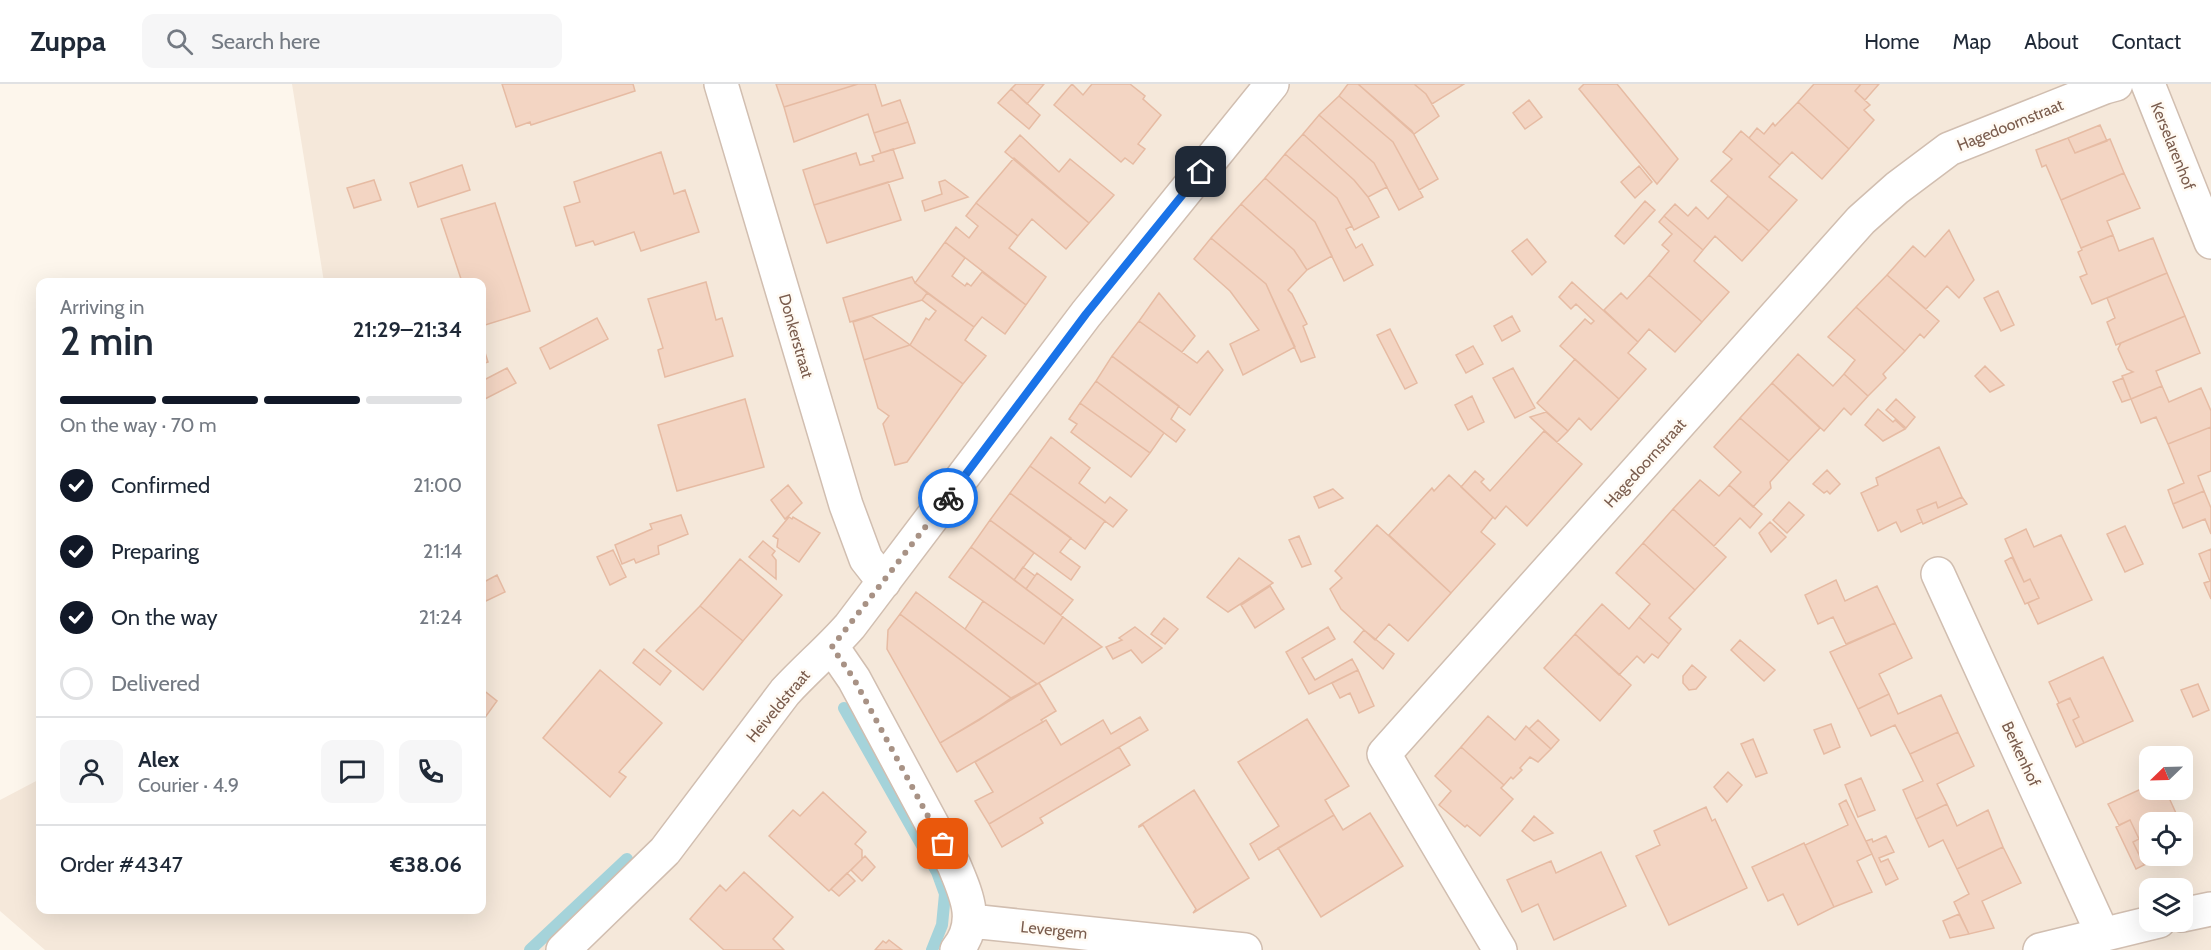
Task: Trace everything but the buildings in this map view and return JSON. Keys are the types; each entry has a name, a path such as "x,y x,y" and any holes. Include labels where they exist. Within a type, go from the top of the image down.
{"street":[{"name":"Donkerstraat","path":"721,84 846,506 866,559 885,582"},
{"name":"Heiveldstraat","path":"563,950 665,851 785,692 832,647 885,582 1086,314 1272,84"},
{"name":"Hagedoornstraat","path":"1500,950 1384,754 1861,220 1890,194 1949,149 2116,84"},
{"name":"Kerselarenhof","path":"2148,84 2211,242"},
{"name":"Berkenhof","path":"1938,574 2103,935"},
{"path":"832,647 854,679 954,865 966,895 971,921 963,943 957,950"},
{"path":"2193,913 2211,909"},
{"name":"Levergem","path":"971,921 1245,950"},
{"path":"2040,950 2139,926"}],"shaded area":[{"path":"292,84 2211,84 2211,950 45,950 0,911 0,800 36,781 36,914 486,914 486,278 323,278"}],"waterway":[{"path":"844,708 937,872 945,894 942,925 932,950"},
{"path":"530,950 627,859"}],"way so far":[{"path":"943,844 854,679 832,647 885,582 948,498"}],"route":[{"path":"948,498 1086,314 1201,172"}]}
